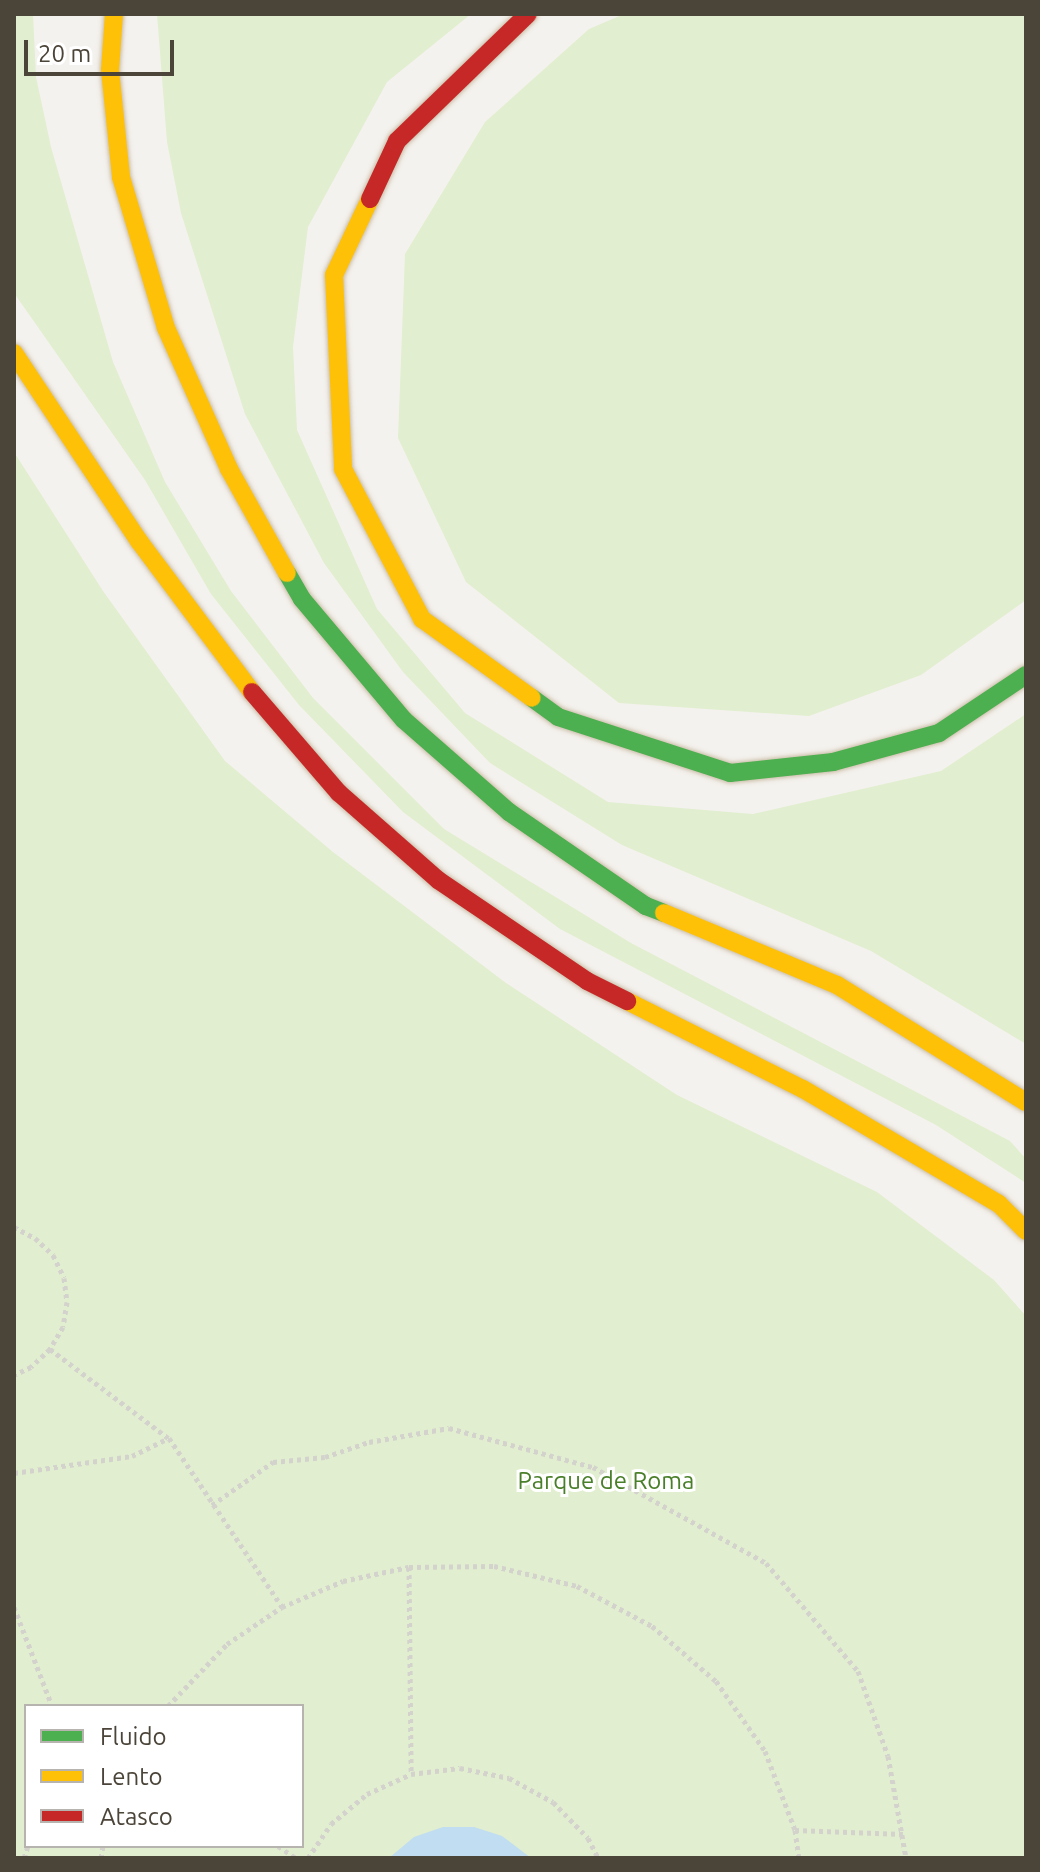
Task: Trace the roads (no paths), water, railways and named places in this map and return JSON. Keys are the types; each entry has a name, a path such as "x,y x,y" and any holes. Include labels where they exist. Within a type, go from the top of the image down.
{"highway":[{"path":"114,14 110,70 121,177 166,328 222,455 302,599 404,720 509,812 646,906 837,985 1026,1102"},
{"path":"528,14 397,141 334,275 343,469 422,619 558,717 730,773 833,762 939,733 1026,675"},
{"path":"93,28 110,70"},
{"path":"14,353 139,541 245,684 339,793 438,880 587,981 803,1089 999,1204 1026,1231"}],"water":[{"path":"443,1827 474,1827 502,1836 531,1858 389,1858 414,1837"}],"park label":[{"name":"Parque de Roma","path":"606,1481"}]}
